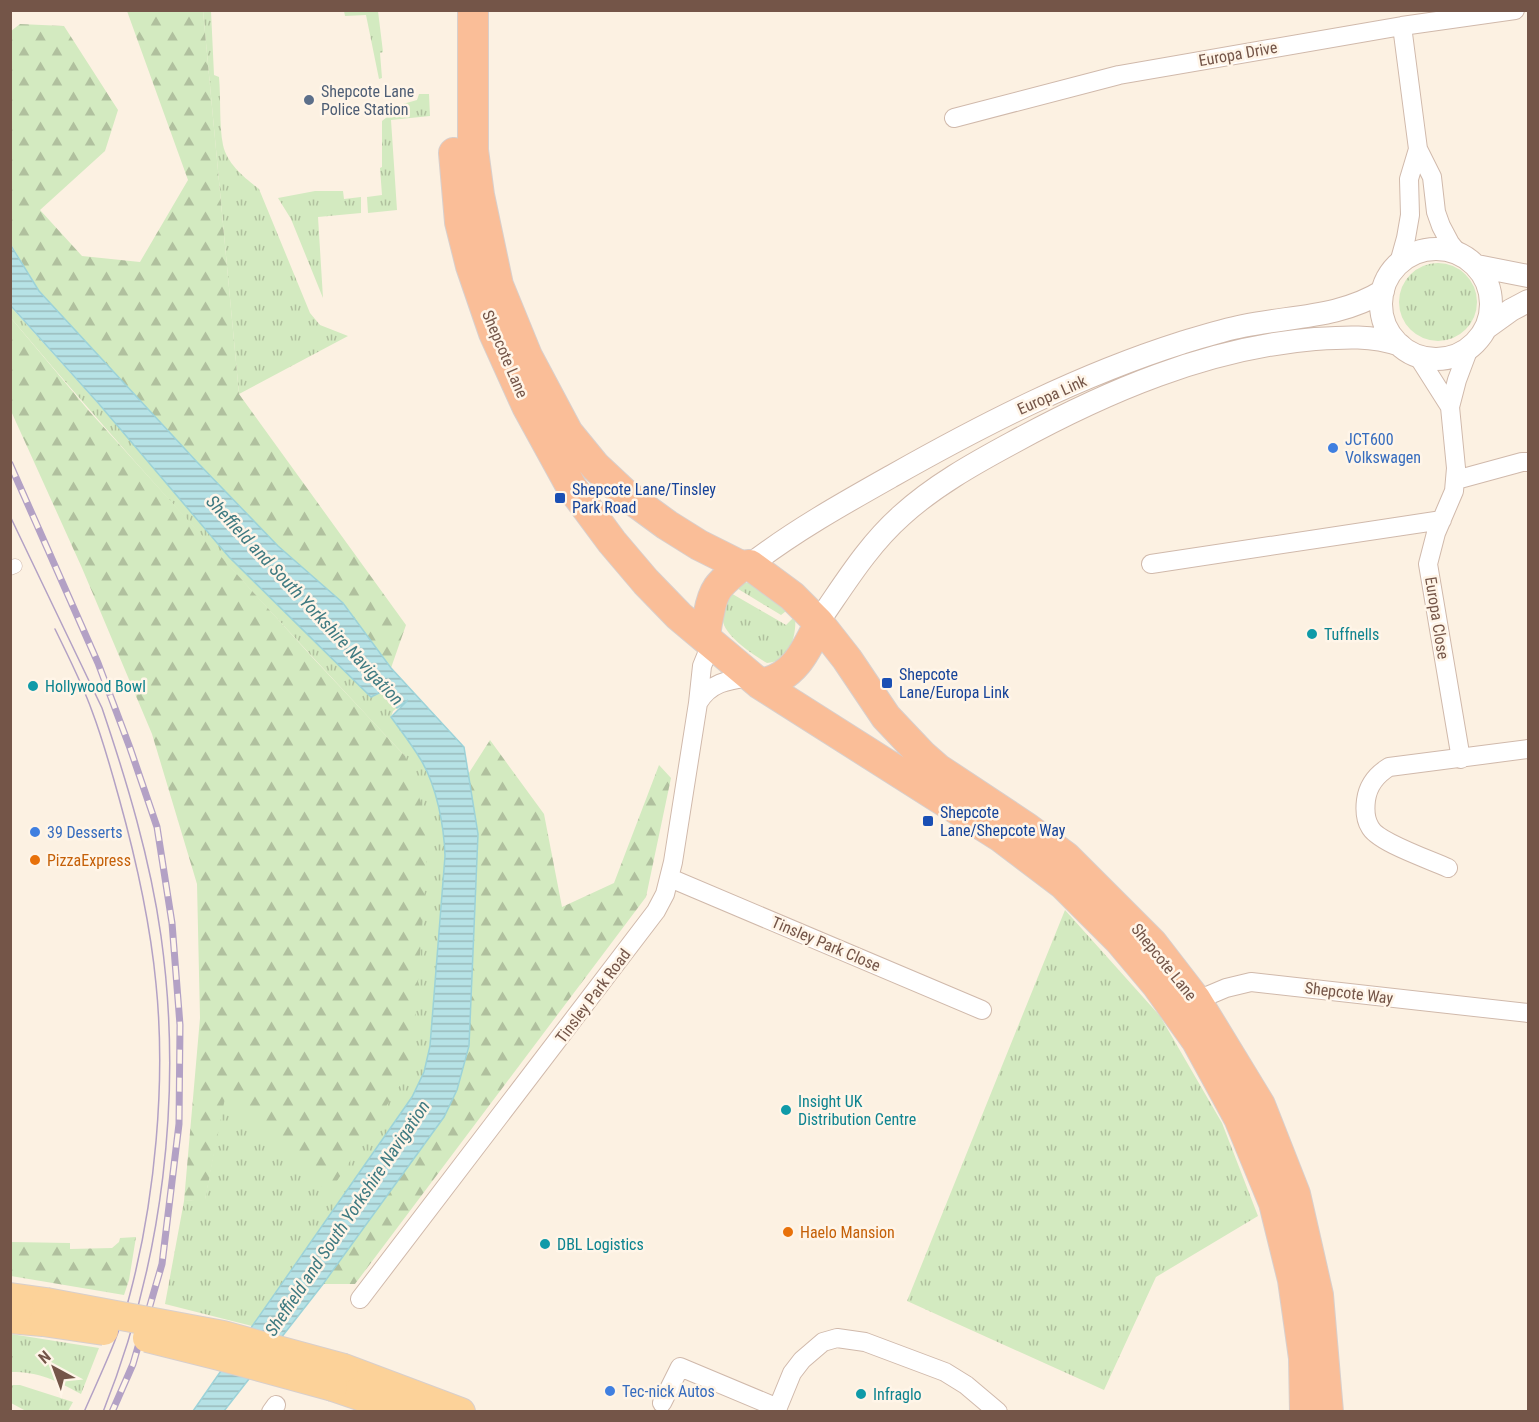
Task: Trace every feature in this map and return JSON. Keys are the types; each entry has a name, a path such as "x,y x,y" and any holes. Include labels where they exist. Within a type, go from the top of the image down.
{"highway":[{"name":"Shepcote Lane","path":"452,10 452,100 455,176 460,222 471,266 494,333 537,400 595,466 627,495 667,525 699,545 745,565 792,596 818,623 847,659 886,717 905,739 981,811 1001,837 1132,938"},
{"name":"Shepcote Lane","path":"473,10 473,150 478,195 498,285 527,356 537,400 573,488 612,542 646,582 679,616 756,680 981,811 1027,828 1066,857 1118,908 1114,923 1132,938 1158,985 1186,1006 1260,1105 1295,1194 1318,1295 1328,1412"},
{"path":"612,542 632,531 650,525 667,525"},
{"path":"709,641 705,631 712,595 716,588 745,565"},
{"path":"756,680 776,679 798,663 818,623"},
{"name":"Shepcote Lane","path":"1186,1006 1197,1041 1239,1118 1274,1203 1293,1280 1304,1358 1305,1412"}],"main road":[{"path":"10,1297 45,1312 214,1333 339,1377 461,1412"},
{"path":"10,1319 45,1312"},
{"path":"339,1377 406,1412"}],"street":[{"name":"Europa Drive","path":"954,118 1119,75 1402,26 1515,10"},
{"path":"1402,26 1418,149 1432,177 1436,212 1450,243 1468,260 1484,275 1491,296 1490,318 1479,339 1469,348 1457,355 1444,358 1430,359 1408,350 1388,330 1381,301 1383,291 1389,276 1399,263 1417,252 1438,249 1468,260 1528,276"},
{"path":"1399,263 1410,215 1409,178 1418,149"},
{"name":"Europa Link","path":"745,565 941,448 1056,392 1135,360 1217,332 1345,309 1383,291"},
{"path":"1486,328 1528,300"},
{"name":"Europa Link","path":"818,623 855,566 884,531 903,514 975,463 1051,422 1159,374 1242,351 1285,342 1339,337 1383,339 1408,350"},
{"name":"Europa Close","path":"1461,759 1428,564 1434,539 1449,505 1456,480 1450,407 1469,348"},
{"name":"Europa Close","path":"1408,350 1450,407"},
{"path":"1456,480 1528,462"},
{"path":"1151,564 1442,519"},
{"name":"Tinsley Park Road","path":"360,1299 656,911 670,878 702,666 709,641"},
{"path":"698,703 707,691 719,683 756,680"},
{"path":"1448,868 1381,839 1370,828 1365,809 1368,789 1379,774 1389,767 1528,749"},
{"name":"Tinsley Park Close","path":"670,878 982,1010"},
{"name":"Shepcote Way","path":"1186,1006 1226,988 1251,982 1528,1013"},
{"path":"662,1402 680,1367 777,1410 792,1373 812,1350 823,1342 837,1338 850,1338 945,1372 966,1385 998,1412"}],"green space":[{"path":"127,11 203,11 239,394 406,625 391,668 343,603 278,546 39,291 11,244 11,31 20,24 64,26 118,110 105,151 40,210 82,256 140,262 188,180"},
{"path":"203,11 211,11 214,75 219,77 221,129 225,152 237,170 259,189 310,313 320,325 348,336 239,394"},
{"path":"344,11 378,11 383,52 380,53 382,78 379,79 366,15 345,16"},
{"path":"419,94 429,94 430,116 391,120 397,210 368,213 367,197 382,195 380,168 382,167 382,121 387,117 385,109 417,100"},
{"path":"315,191 343,191 344,199 361,197 361,213 318,217 323,298 291,219 278,198"},
{"path":"1438,263 1453,266 1466,274 1474,287 1477,302 1474,317 1466,330 1453,338 1438,341 1423,338 1410,330 1402,317 1399,302 1402,287 1410,274 1423,266"},
{"path":"10,306 237,558 371,697 383,691 397,708 391,717 427,771 439,806 445,856 430,1046 424,1072 412,1097 252,1326 165,1304 184,1201 205,1199 224,1098 405,756 107,430 11,318"},
{"path":"11,318 89,411 405,756 429,826 412,1067 329,1193 225,1098 205,1200 184,1201 200,1018 197,884 152,734 82,568 11,411"},
{"path":"750,583 790,608 781,615 735,587"},
{"path":"729,592 786,625 795,616 793,639 781,658 767,663 740,644 728,632 724,626 723,617"},
{"path":"490,740 544,814 562,907 614,883 659,765 671,778 646,897 355,1284 323,1284 444,1117 457,1090 469,1046 478,834 467,776"},
{"path":"1065,910 1160,1016 1222,1123 1258,1216 1156,1277 1104,1390 907,1301"},
{"path":"136,1237 129,1280 124,1295 11,1276 11,1242 70,1243 70,1249 112,1248 120,1238"},
{"path":"11,1334 99,1348 81,1394 47,1378 31,1373 11,1372"},
{"path":"11,1385 20,1385 73,1402 68,1411 26,1411 11,1403"}],"water":[{"name":"Sheffield and South Yorkshire Navigation","path":"10,244 39,291 278,546 343,603 391,668 464,747 478,834 469,1046 457,1090 444,1117 323,1284 224,1411 193,1411 412,1097 424,1072 430,1046 445,856 441,820 427,771 391,717 408,700 397,708 383,691 371,697 229,557 99,404 11,306"}],"tram line":[{"path":"10,516 102,708 137,820 151,878 161,936 170,1056 163,1177 154,1237 140,1297 124,1355 103,1412"},
{"path":"55,629 96,722 125,821 142,890 150,937 159,1022 159,1100 156,1140 139,1257 121,1324 84,1412"}],"railway":[{"path":"10,464 98,663 130,748 157,827 172,923 180,1025 179,1124 162,1264 133,1364 112,1412"}],"place":[{"name":"Shepcote Lane Police Station","path":"309,100"},
{"name":"JCT600 Volkswagen","path":"1333,448"},
{"name":"Shepcote Lane/Tinsley Park Road","path":"560,498"},
{"name":"Tuffnells","path":"1312,634"},
{"name":"Shepcote Lane/Europa Link","path":"887,683"},
{"name":"Hollywood Bowl","path":"33,686"},
{"name":"Shepcote Lane/Shepcote Way","path":"928,821"},
{"name":"39 Desserts","path":"35,832"},
{"name":"PizzaExpress","path":"35,860"},
{"name":"Insight UK Distribution Centre","path":"786,1110"},
{"name":"Haelo Mansion","path":"788,1232"},
{"name":"DBL Logistics","path":"545,1244"},
{"name":"Tec-nick Autos","path":"610,1391"},
{"name":"Infraglo","path":"861,1394"}]}
